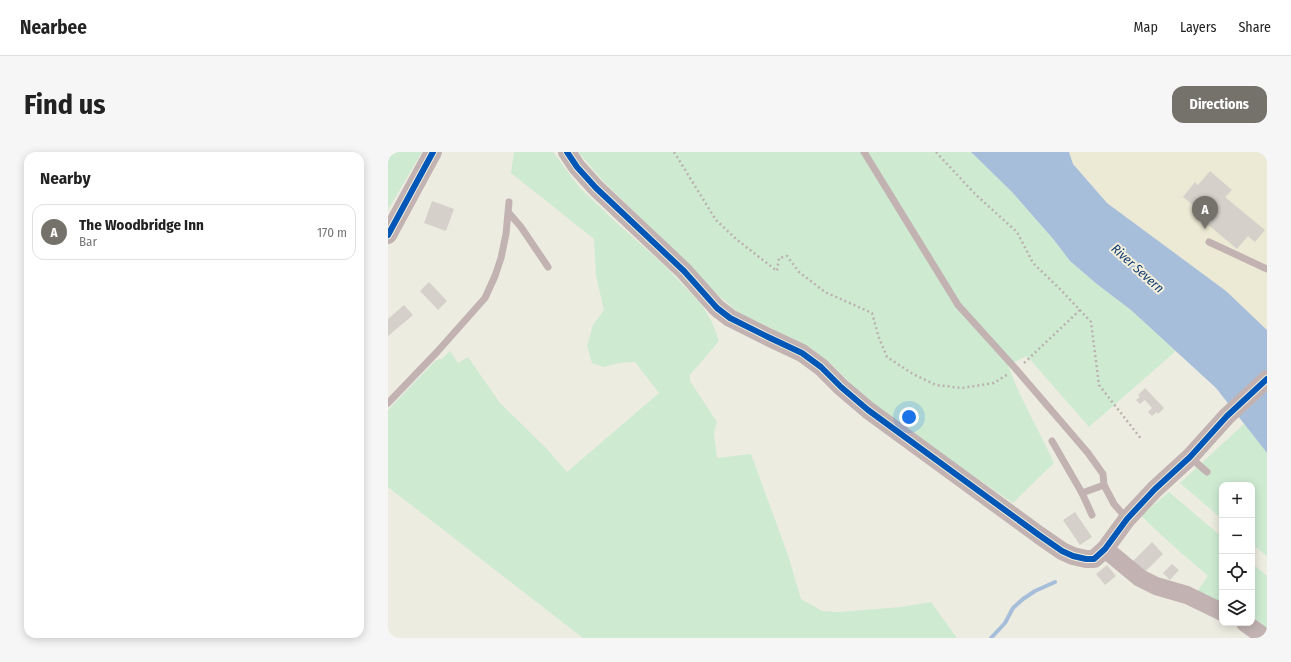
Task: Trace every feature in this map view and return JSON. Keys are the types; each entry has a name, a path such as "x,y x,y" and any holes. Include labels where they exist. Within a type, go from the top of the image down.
{"street":[{"path":"388,235 433,152"},
{"path":"567,152 577,167 596,188 684,271 717,308 730,318 802,353 821,367 841,387 897,433 1062,551 1073,556 1094,559 1105,549 1127,519 1155,489 1190,457 1227,416 1267,379"},
{"path":"1105,549 1121,564 1140,578 1156,586 1187,595 1219,611"},
{"path":"1249,626 1266,638"}],"lane":[{"path":"864,152 958,305 1016,368 1088,454 1103,474 1104,484 1114,504 1127,519"},
{"path":"388,403 437,352 485,298 501,258 509,213 509,202"},
{"path":"509,213 521,227 548,267"},
{"path":"1209,242 1267,269"},
{"path":"1052,441 1082,493 1092,515"},
{"path":"1190,457 1207,472"},
{"path":"1082,493 1104,484"}],"path":[{"path":"674,152 716,220 736,239 777,271 779,258 787,256 799,272 825,292 872,313 879,338 887,357 914,374 936,385 962,388 994,383 1024,362 1080,310"},
{"path":"936,152 976,194 1018,232 1033,263 1091,322 1099,385 1142,440"}],"shaded area":[{"path":"1069,152 1267,152 1267,330 1226,291 1107,203 1073,164"}],"green space":[{"path":"388,152 422,152 388,210"},
{"path":"514,152 553,152 580,188 663,264 702,305 712,322 719,341 690,375 690,381 717,422 714,433 717,458 751,454 788,555 801,599 822,611 839,612 901,607 931,602 957,638 583,638 388,487 388,410 436,360 442,359 450,351 458,363 468,357 500,403 547,449 567,472 659,393 635,362 619,363 604,367 592,363 587,346 593,325 604,310 596,276 594,239 511,173"},
{"path":"578,152 971,152 1012,192 1054,240 1070,261 1131,310 1176,351 1089,427 1027,356 1008,365 1024,402 1054,463 1013,503 876,408 833,366 810,347 739,313 711,289 683,259 604,182"},
{"path":"1244,424 1267,453 1267,556 1255,546 1255,482 1219,482 1219,516 1180,483"},
{"path":"1169,492 1219,534 1219,604 1196,593 1208,576 1141,516"},
{"path":"1255,566 1267,576 1267,628 1255,619"}],"water":[{"name":"River Severn","path":"971,152 1069,152 1073,164 1107,203 1226,291 1267,330 1267,453 1216,388 1131,310 1070,261 1054,240 1012,192"}],"building":[{"path":"1210,171 1232,190 1225,197 1265,230 1255,242 1248,236 1237,249 1205,222 1209,218 1183,197 1195,182 1198,185"},
{"path":"432,201 454,209 446,231 424,223"},
{"path":"429,282 447,301 438,310 420,291"},
{"path":"404,305 413,315 388,336 388,319"},
{"path":"1145,388 1164,408 1158,414 1157,412 1152,416 1148,412 1152,408 1145,400 1140,404 1136,400 1140,397 1138,395"},
{"path":"1075,512 1092,537 1080,545 1063,520"},
{"path":"1152,542 1163,554 1143,574 1132,562"},
{"path":"1172,564 1179,570 1170,580 1163,573"},
{"path":"1107,565 1116,576 1105,585 1096,574"}],"waterway":[{"path":"991,638 1005,623 1013,608 1023,599 1035,591 1055,582"}],"cycle path":[{"path":"388,235 433,152"},
{"path":"567,152 577,167 596,188 684,271 717,308 730,318 802,353 821,367 841,387 868,410 1039,535 1062,551 1073,556 1094,559 1105,549 1127,519 1155,489 1190,457 1227,416 1267,379"}],"place":[{"name":"The Woodbridge Inn","path":"1205,229"}]}
